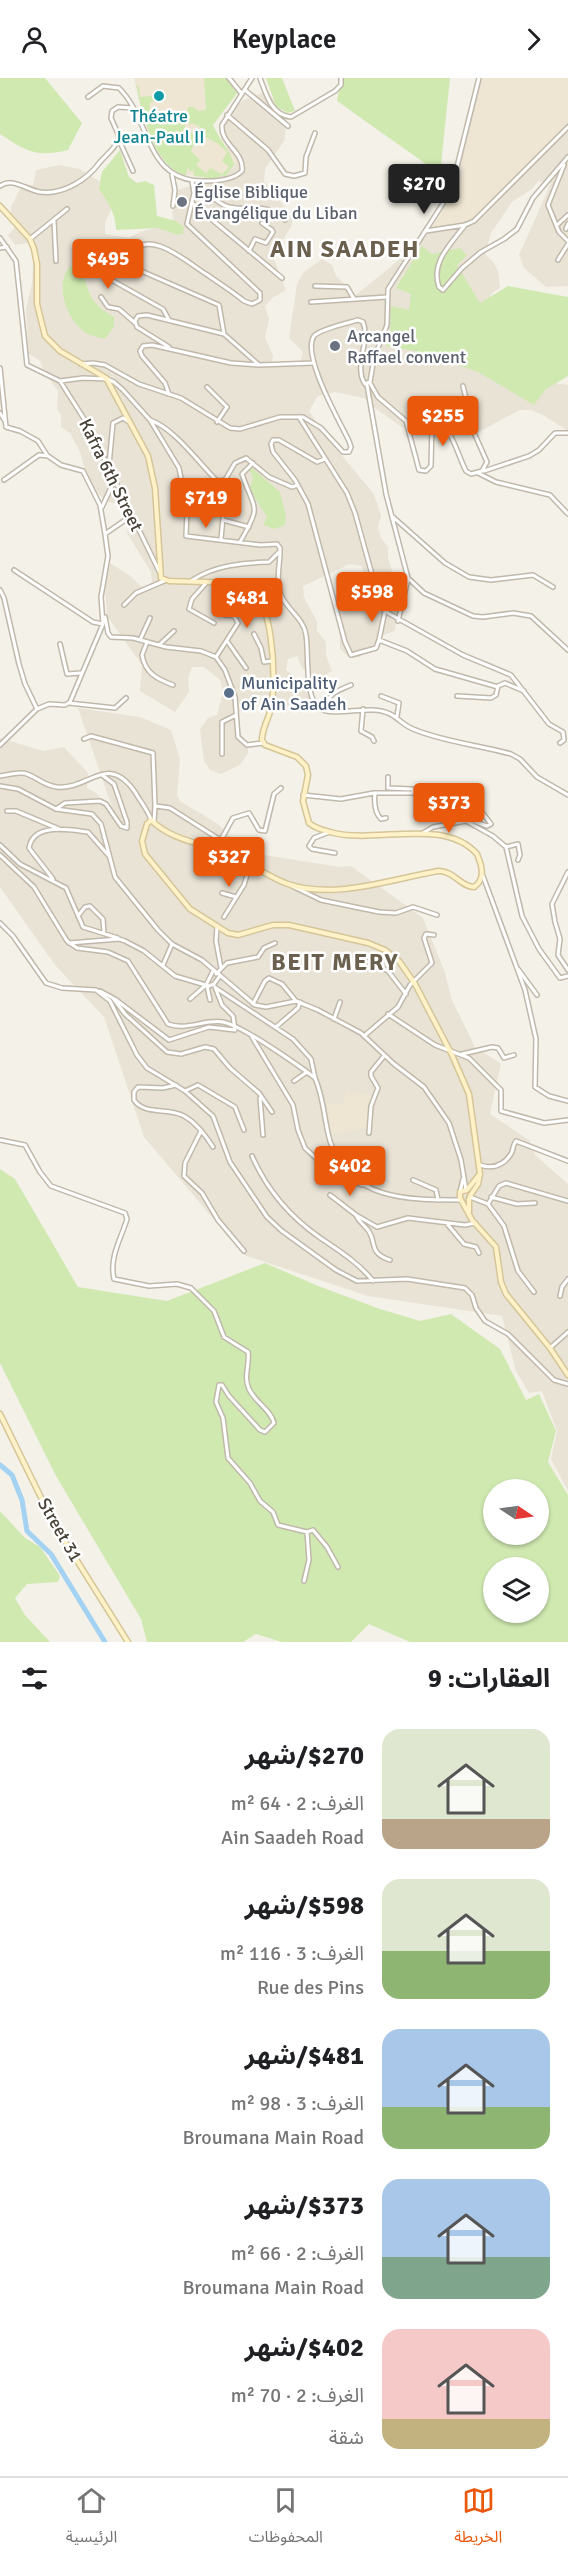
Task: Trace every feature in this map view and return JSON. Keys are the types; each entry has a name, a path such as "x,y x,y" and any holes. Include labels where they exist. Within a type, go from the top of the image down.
{"main road":[{"path":"0,206 30,239 36,259 37,304 43,329 54,346 107,379 148,456 152,470 159,571 164,580 246,584 256,593 271,629 272,706 263,731 263,743 304,763 308,772 303,795 304,812 309,822 329,832 355,838 423,833 444,836 477,854 482,874 480,882 474,887 467,886 453,874 444,871 338,890 310,889 291,885 226,852 180,838 153,820 145,830 142,844 145,854 190,909 228,933 238,935 273,925 289,925 368,943 395,957 405,968 449,1049 469,1094 480,1165 478,1184 470,1197 469,1212"},
{"path":"461,1197 480,1174"},
{"path":"466,1190 470,1197"},
{"path":"461,1197 470,1197"},
{"path":"461,1197 475,1223 494,1242 501,1282 506,1294 550,1348 568,1375"},
{"name":"Street 31","path":"0,1414 54,1524 128,1642"}],"street":[{"path":"229,78 242,94"},
{"path":"87,97 102,86 117,87 133,108 159,161 172,173 192,181 232,178 242,171 241,159 222,133 222,125 252,78"},
{"path":"260,78 270,104 280,113 291,117 335,91 341,85 341,78"},
{"path":"398,621 408,578 386,494 368,384 374,358 387,325 387,297 393,281 454,185 479,78"},
{"path":"245,90 288,126"},
{"path":"133,108 118,107 112,111 111,118 133,171"},
{"path":"227,115 268,150 288,175 305,174 306,157 315,133"},
{"path":"568,127 447,245 437,277 442,289 445,289 462,268 481,252 517,229 533,198 568,158"},
{"path":"0,186 9,182 46,192 76,185 95,170 119,140"},
{"path":"558,260 568,242 559,232 548,205 568,158"},
{"path":"172,173 176,190 173,206"},
{"path":"192,181 194,192 187,224 260,293 259,302 252,304 244,301 171,251 155,245 135,249 129,256 130,262 139,270 219,305 224,334"},
{"path":"194,192 206,192 231,207 269,209 285,220"},
{"path":"192,203 282,278"},
{"path":"30,239 67,209"},
{"path":"556,225 568,215"},
{"path":"54,221 56,261"},
{"path":"249,251 255,239 266,243 273,232 261,223"},
{"path":"426,231 465,225"},
{"path":"0,238 16,261 26,362 33,369 60,381 84,378 107,379 119,385 150,420 179,468 187,513 185,535 278,544 280,551 279,588 285,602 306,632 312,700 319,709 329,713 363,709 381,710 397,716 409,727 425,733 513,755 537,777 568,795"},
{"path":"0,248 7,247"},
{"path":"108,260 98,265 101,274 163,309 169,320"},
{"path":"315,286 347,287 354,299"},
{"path":"101,297 108,307 117,308 140,329 174,350"},
{"path":"311,302 387,297"},
{"path":"135,323 141,314 224,334 259,365"},
{"path":"80,364 105,365 139,384 195,404 227,427 240,429 263,420 294,416 309,419 344,452 350,450 349,441 314,363 311,343 316,334 360,320 365,325 361,376 363,382 368,384 378,397 406,421 419,470 426,471 430,466 432,424 436,419 455,446 469,474 529,456 539,450 555,433 568,433"},
{"path":"169,394 168,387 142,356 140,351 142,347 148,345 231,363 259,365 282,362 314,363"},
{"path":"0,368 8,430 20,431 41,444 48,456 61,465 85,472 101,509 108,556 101,597 110,636 201,651 216,657 225,670 235,697 237,734 241,742 252,746 263,743"},
{"name":"Kafra 6th Street","path":"60,381 88,424 159,571"},
{"path":"463,386 475,435 486,456 487,464 480,472"},
{"path":"207,387 227,407 217,422"},
{"path":"0,413 6,423"},
{"path":"294,416 304,423 344,487 353,507 376,589 385,610 398,621 432,636 472,659 508,674 549,724 564,734 564,740 560,742"},
{"path":"109,466 112,459 110,440 113,423 123,418 131,423"},
{"path":"150,420 159,424 183,444 217,481 225,480 235,463 246,458 276,481 291,487 298,485"},
{"path":"325,459 317,462 280,441 273,440 271,444 273,452 298,485 310,509 347,649 351,656 374,649 380,640 385,610"},
{"path":"4,480 36,456 48,456"},
{"path":"240,542 254,516 255,508 242,474 253,463"},
{"path":"480,472 496,482 550,495 568,514"},
{"path":"101,509 115,479"},
{"path":"207,509 223,506 221,539"},
{"path":"105,534 131,516"},
{"path":"393,517 437,557 469,577 491,580 533,575 553,587"},
{"path":"223,520 249,526"},
{"path":"191,581 213,570 248,562 269,562 280,551"},
{"path":"14,570 93,622 103,624"},
{"path":"408,578 424,593 473,616 483,617 513,612 531,616 568,650"},
{"path":"124,605 136,593 164,580"},
{"path":"208,581 192,599 189,609 214,623"},
{"path":"224,582 226,600 240,604"},
{"path":"0,590 4,598 25,684 37,709"},
{"path":"394,618 399,614"},
{"path":"69,703 103,624 104,615"},
{"path":"216,657 239,621 234,616 225,615"},
{"path":"140,640 150,618"},
{"path":"159,645 174,631"},
{"path":"254,634 261,648 264,662 272,661"},
{"path":"380,640 407,651 435,669 498,687 505,683 524,691"},
{"path":"228,641 246,668"},
{"path":"147,642 142,655 147,668 154,677 173,685"},
{"path":"60,644 68,674 81,673"},
{"path":"329,713 326,705 330,695 351,685"},
{"path":"457,696 490,698 496,695 498,687"},
{"path":"381,696 399,703 397,716"},
{"path":"0,745 37,709 49,704 64,706 69,703 115,708 126,698"},
{"path":"363,709 361,731 372,736 374,741"},
{"path":"222,754 222,722 236,715"},
{"path":"84,739 91,736 153,753 155,806 153,820"},
{"path":"0,776 25,773 47,785 60,788 72,786 100,774 111,773 124,779 153,820"},
{"path":"56,809 64,803 100,801 106,804 121,826 127,828 113,782 100,774"},
{"path":"388,777 388,788 412,789 415,793"},
{"path":"0,786 18,789 56,809 89,812 94,815 101,824 115,877 172,944 202,960 253,1004 264,1007 298,1002"},
{"path":"222,841 229,822 243,814 250,814 259,830 264,831 274,794 281,788"},
{"path":"303,795 341,799 375,793 415,793 453,804 463,810 471,822 506,847 519,909 528,929 560,978 568,976"},
{"path":"375,793 375,804 379,817 386,818"},
{"path":"423,833 427,829 463,820 491,825 478,807 463,803"},
{"path":"155,806 168,807 222,841 226,852"},
{"path":"7,811 16,811 67,831"},
{"path":"54,880 32,853 30,843 45,830 90,833 111,858"},
{"path":"329,832 314,838 309,846 335,854"},
{"path":"506,847 518,844 520,855 518,860"},
{"path":"0,845 20,864 54,880 69,891 78,916 86,928 134,945 176,976 206,986 214,986 249,1012 293,1039 311,1059 334,1151 345,1167 363,1185"},
{"path":"0,855 34,887 69,943 77,948 108,952 126,959 135,970 160,1016 168,1024 178,1027 217,1022 236,1028 315,1078"},
{"path":"224,917 246,879 250,865"},
{"path":"568,872 552,904 560,939 558,955 568,970"},
{"path":"482,874 519,969 536,1036 535,1087 549,1096 568,1101"},
{"path":"291,885 307,895 324,900 388,913 413,907 437,915"},
{"path":"222,893 236,897"},
{"path":"78,916 85,907 90,906 103,919 104,933"},
{"path":"0,922 13,936 46,984 62,988 105,992 169,1040 209,1027 234,1030 236,1028"},
{"path":"217,926 216,941 221,968"},
{"path":"364,1036 398,1007 413,981 433,962 424,938 426,934 434,935"},
{"path":"69,943 119,939"},
{"path":"190,999 206,986 227,963 258,957 264,948 275,943"},
{"path":"163,965 172,944"},
{"path":"362,959 388,971 406,994"},
{"path":"519,969 537,995"},
{"path":"216,974 214,986 222,1005 233,1016 236,1028"},
{"path":"253,1004 265,981 269,978 282,984 298,1002 364,1036 384,1056 427,1091 449,1123 466,1190"},
{"path":"206,986 210,1000"},
{"path":"99,991 163,1050 181,1054 205,1047 212,1048 259,1093 272,1112"},
{"path":"113,998 139,1059 154,1074 184,1090 213,1116 227,1157 272,1223 336,1270 357,1281 407,1279 465,1288 472,1295 476,1308 485,1321 508,1334 554,1380 568,1384"},
{"path":"276,1027 298,1008 298,1002"},
{"path":"333,1019 340,1002"},
{"path":"388,1014 435,1046 449,1049 469,1058 501,1090 503,1094 501,1111 544,1124 568,1120"},
{"path":"252,1037 293,1105 298,1130 305,1148 335,1176 387,1195 449,1200 461,1197 464,1175"},
{"path":"460,1055 492,1047 498,1048 504,1058 514,1055"},
{"path":"369,1133 371,1106 378,1088 371,1072 384,1056"},
{"path":"294,1081 307,1072"},
{"path":"176,1085 163,1088 138,1087 134,1092 134,1100 142,1107 184,1116 201,1131 213,1147"},
{"path":"184,1090 194,1085 200,1086 229,1102 237,1110 244,1130"},
{"path":"259,1093 263,1135"},
{"path":"201,1131 185,1163 184,1176 206,1198 218,1220 244,1251"},
{"path":"0,1140 25,1145 43,1176 54,1188 125,1213 127,1219 118,1240 113,1261 114,1279 148,1286 177,1284 191,1288 214,1311 224,1337 246,1350 249,1354 246,1372 248,1386 254,1398 273,1418 274,1423 269,1430 260,1430 221,1384 216,1402 223,1418 226,1453 230,1462 250,1483 260,1501 273,1512 278,1525 307,1532 313,1530 338,1567"},
{"path":"480,1165 494,1167 501,1164 510,1155 516,1141 568,1161"},
{"path":"252,1156 265,1182 287,1211 347,1257 373,1281"},
{"path":"413,1180 437,1191 438,1200"},
{"path":"488,1204 499,1186 506,1183 568,1201"},
{"path":"330,1195 356,1215 377,1227 408,1218 465,1225 475,1223"},
{"path":"470,1197 488,1204 504,1226 518,1271 534,1292"},
{"path":"491,1197 517,1204 535,1203"},
{"path":"356,1215 370,1233 371,1242 378,1254 390,1260"},
{"path":"447,1223 464,1244 476,1247 479,1253"},
{"path":"560,1296 562,1287 568,1279"},
{"path":"550,1348 568,1332"},
{"path":"304,1581 309,1560 307,1532"}],"shaded area":[{"path":"134,78 223,78 237,93 213,125 219,139 238,162 220,177 182,175 168,164 157,150 142,113"},
{"path":"480,78 568,78 568,286 546,287 524,268 519,255 551,183 538,181 532,189 512,202 491,233 485,254 498,271 500,288 492,293 486,304 547,382 568,385 568,431 543,415 531,410 520,410 478,432 458,433 442,447 425,428 403,428 372,406 371,401 335,392 318,396 309,411 329,440 373,493 377,503 381,516 378,527 381,538 388,547 388,558 399,593 395,631 385,634 360,657 350,658 340,649 339,608 346,604 361,605 370,598 366,590 362,566 350,564 303,586 304,597 317,622 317,631 326,642 326,656 332,671 320,679 308,674 301,666 297,656 288,659 286,670 305,683 315,698 308,706 286,705 275,703 266,696 255,695 249,708 240,711 238,721 238,730 248,744 248,753 240,765 221,774 210,770 204,761 200,729 208,718 217,715 223,692 220,680 204,667 192,667 188,678 189,692 175,712 140,691 142,665 107,616 105,585 110,563 129,575 145,590 152,582 151,572 127,533 130,520 126,510 106,501 90,486 80,452 70,433 61,427 61,415 57,409 58,391 44,372 40,361 28,353 26,309 32,284 34,246 28,243 15,245 8,235 16,226 11,222 11,207 21,187 33,185 36,170 59,165 80,169 118,193 105,223 105,234 129,238 140,232 174,223 172,212 177,190 215,179 233,160 226,147 224,114 244,100 267,91 287,118 284,141 265,169 264,181 293,217 291,227 278,247 274,259 286,290 272,298 265,306 269,319 265,337 273,356 271,366 283,364 299,367 303,352 289,338 297,284 303,273 322,259 332,265 336,276 356,295 410,251 437,223 454,189"},
{"path":"483,78 568,78 568,121 538,155 470,220 430,230 450,199 460,178 463,177 466,168 462,165"},
{"path":"78,708 140,717 171,730 180,759 177,795 180,801 218,824 234,840 265,855 339,867 351,866 423,918 444,970 452,1000 475,1047 501,1064 490,1114 529,1140 535,1155 568,1184 568,1491 551,1459 557,1431 542,1391 529,1393 516,1371 502,1316 368,1296 244,1255 144,1137 104,1017 55,965 0,887 0,738 43,751 64,747 88,773 87,788 96,793 114,813"},
{"path":"346,1091 372,1096 367,1128 332,1134 327,1103 343,1105"}],"green space":[{"path":"0,78 45,78 82,123 68,150 39,153 25,149 0,134"},
{"path":"204,78 226,78 237,93 213,125 234,164 225,177 222,175 215,179 194,176 194,171 189,171 188,166 186,175 165,162 151,137 136,84 139,87 140,97 151,96 158,101 150,102 150,110 155,107 158,114 163,113 162,121 185,123 185,127 194,135 200,126 191,123 189,125 186,120 188,107 199,111 206,110","holes":["201,135 217,143 227,152 222,161 229,167 222,174 210,168 206,173 196,165 200,160 191,151 197,136"]},
{"path":"266,78 282,78 295,111 287,113 276,106"},
{"path":"341,78 450,78 440,174 337,101"},
{"path":"120,150 129,177 137,183 145,181 154,185 157,216 176,221 184,227 183,233 177,235 158,228 116,230 113,213 99,189 102,172"},
{"path":"422,246 432,254 460,248 467,255 457,265 480,303 508,286 568,297 568,376 545,390 534,405 478,372 420,352 386,346 390,333 391,306 409,310 411,294 396,288"},
{"path":"70,266 83,272 92,299 114,317 114,326 105,339 86,333 68,311 63,283"},
{"path":"252,468 280,492 286,516 285,525 274,529 263,525 267,517 250,486 253,479 248,470"},
{"path":"0,1169 15,1179 78,1287 167,1301 265,1263 318,1286 420,1321 451,1314 500,1349 526,1400 539,1394 556,1431 548,1462 568,1495 568,1642 410,1642 369,1624 351,1642 282,1642 256,1634 243,1642 147,1642 141,1619 56,1476 0,1363"},
{"path":"0,1511 25,1538 40,1547 60,1576 58,1582 27,1584 15,1598 25,1615 50,1642 0,1642"}],"waterway":[{"path":"0,1465 12,1475 22,1500 27,1531 51,1554 105,1642"}],"place":[{"name":"Théatre Jean-Paul II","path":"159,96"},
{"name":"Église Biblique Évangélique du Liban","path":"182,202"},
{"name":"Arcangel Raffael convent","path":"335,346"},
{"name":"Municipality of Ain Saadeh","path":"229,693"}],"district":[{"name":"AIN SAADEH","path":"345,249"},
{"name":"BEIT MERY","path":"335,962"}]}
